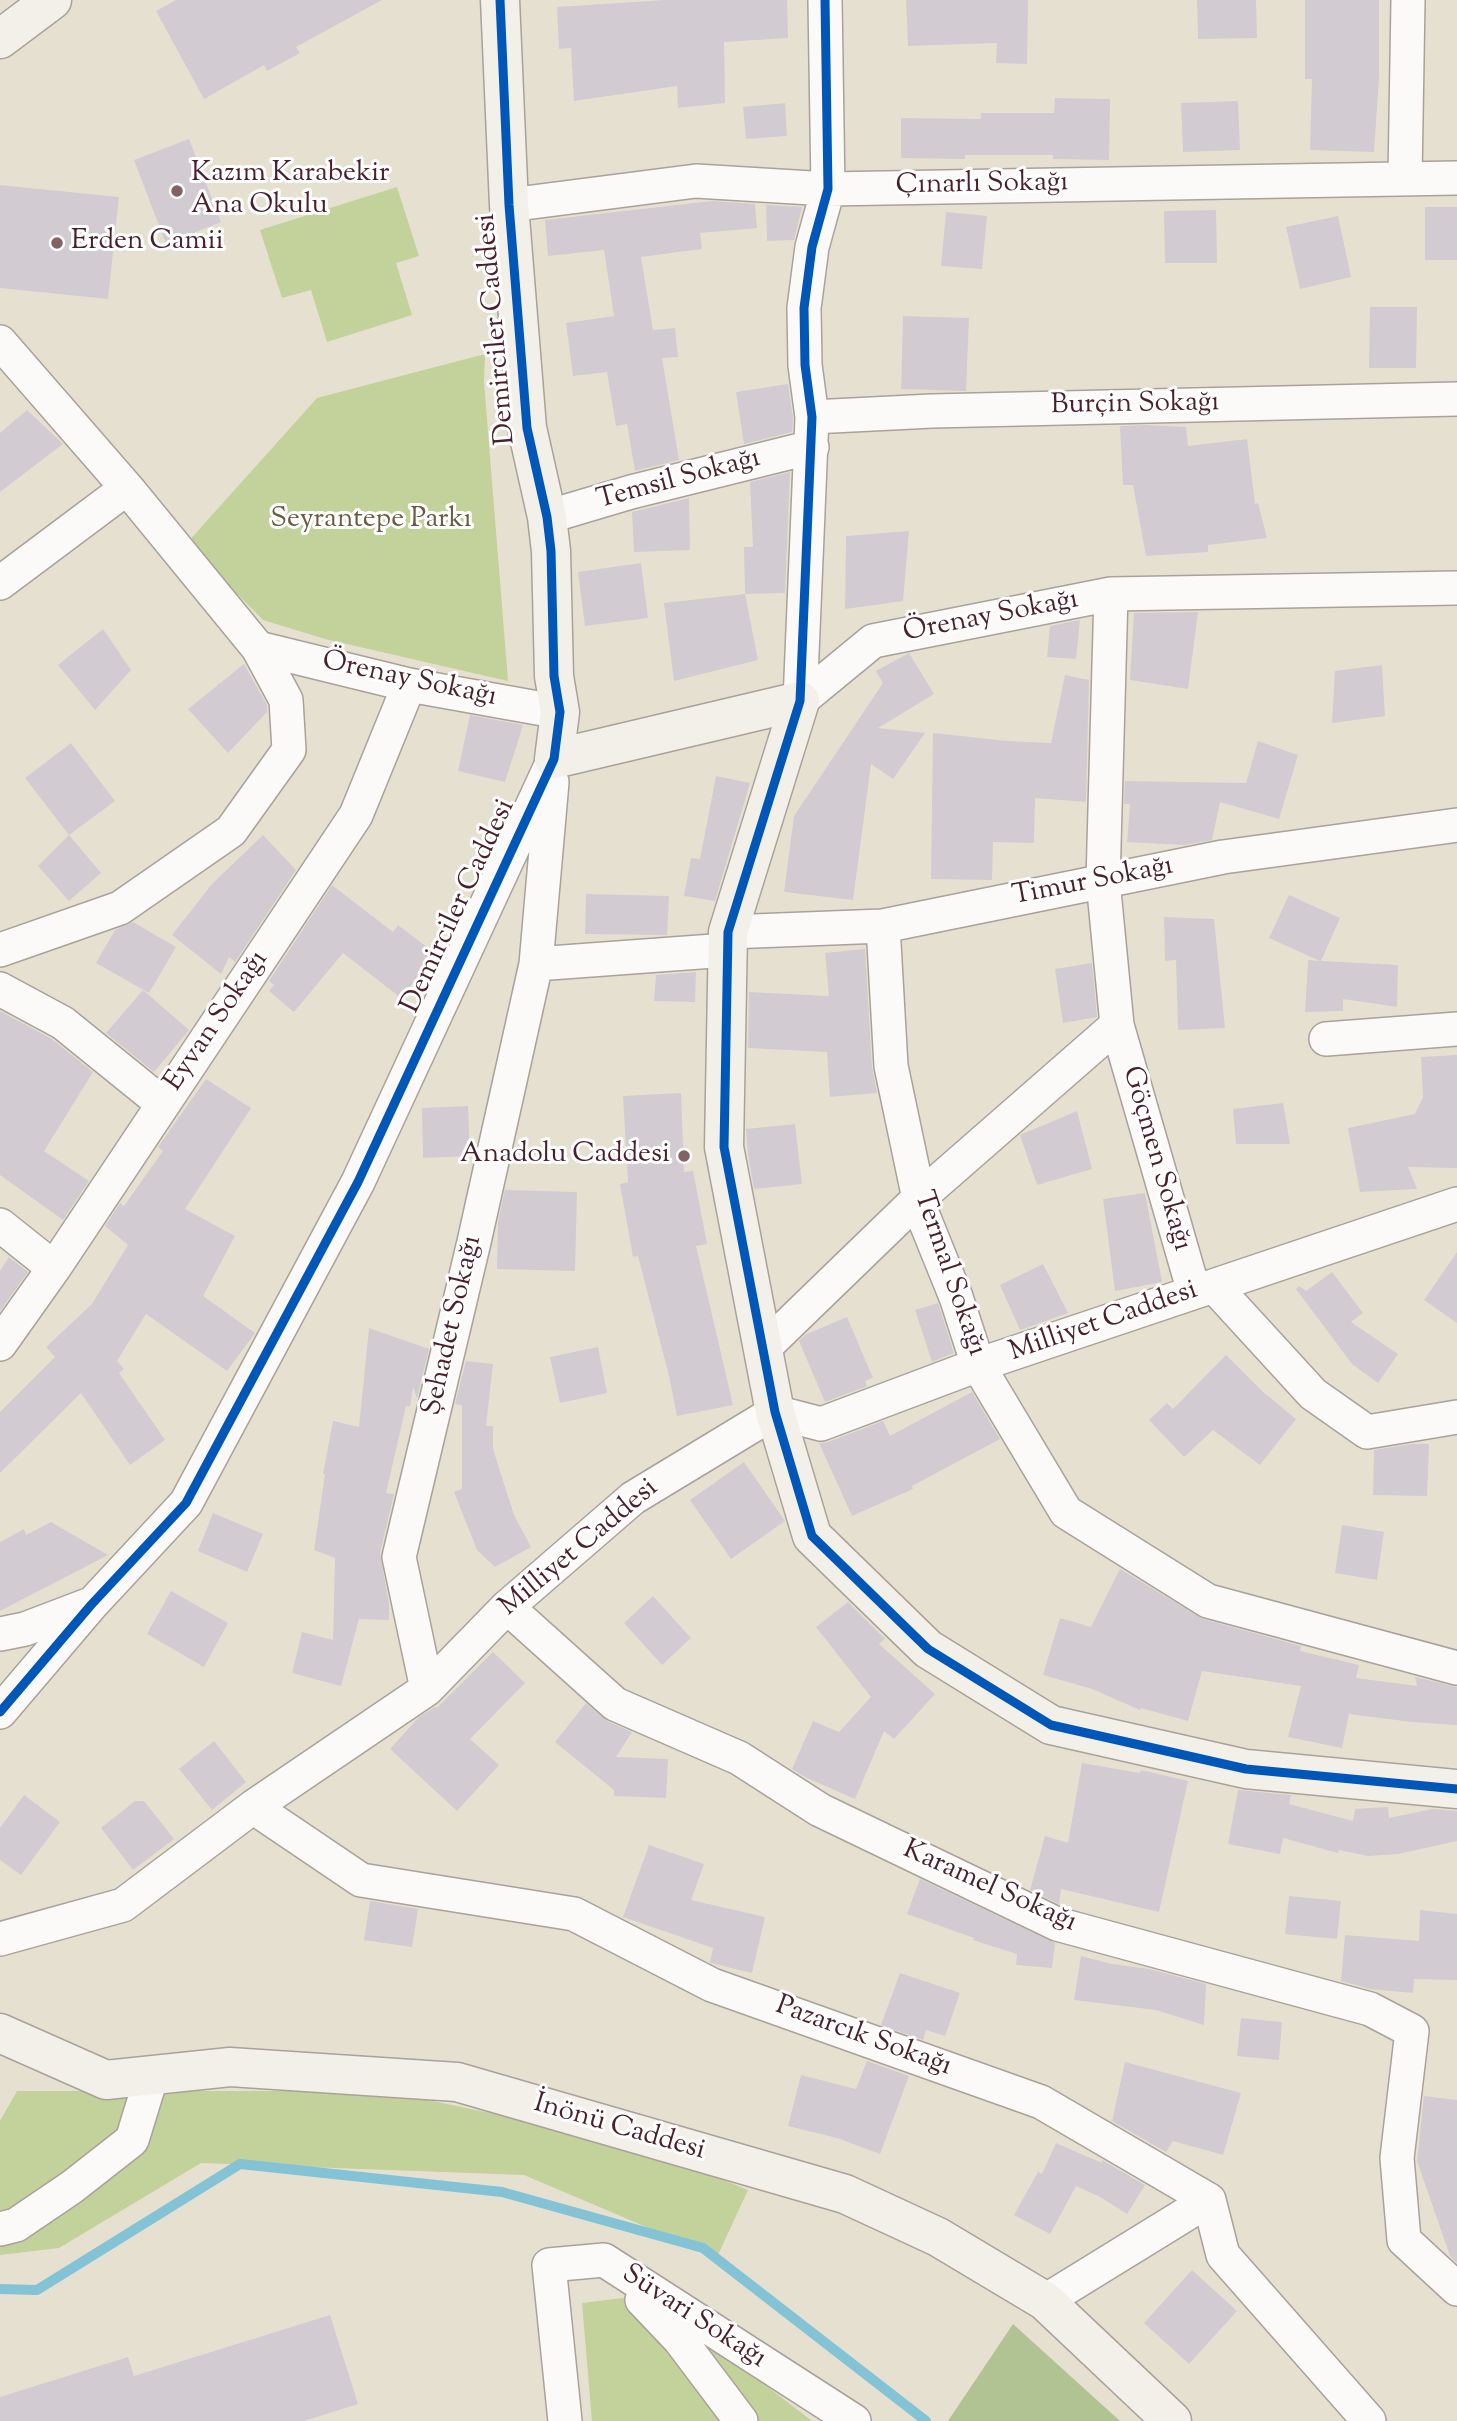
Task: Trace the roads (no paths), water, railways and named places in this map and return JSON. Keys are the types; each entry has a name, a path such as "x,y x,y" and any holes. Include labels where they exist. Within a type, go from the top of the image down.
{"street":[{"path":"0,39 52,0"},
{"name":"Demirciler Caddesi","path":"0,1712 91,1605 186,1503 358,1182 554,759 560,712 554,676 551,551 547,517 527,428 509,205 500,0"},
{"path":"825,0 828,189 812,247 804,308 805,365 812,432 800,701 727,941 724,1147 775,1412 812,1536 928,1649 1051,1725 1246,1769 1457,1789"},
{"path":"1405,178 1408,0"},
{"name":"Çınarlı Sokağı","path":"509,205 696,181 828,189 1457,178"},
{"path":"0,342 127,488 258,648 286,700 289,751 231,831 120,908 0,950"},
{"name":"Burçin Sokağı","path":"812,432 932,411 1457,399"},
{"name":"Temsil Sokağı","path":"547,517 812,432"},
{"path":"0,583 127,488"},
{"name":"Örenay Sokağı","path":"554,759 800,701 873,641 1111,594 1457,588"},
{"name":"Göçmen Sokağı","path":"1111,594 1103,881 1117,1026 1204,1289 1313,1394 1367,1432 1457,1417"},
{"name":"Örenay Sokağı","path":"258,648 409,685 560,712"},
{"name":"Eyvan Sokağı","path":"0,1344 54,1268 356,815 409,685"},
{"name":"Şehadet Sokağı","path":"426,1689 399,1557 471,1255 536,964 554,759"},
{"name":"Timur Sokağı","path":"727,941 883,926 1223,857 1457,825"},
{"name":"Termal Sokağı","path":"883,926 891,1066 922,1213 956,1297 978,1365 1066,1512 1209,1601 1457,1668"},
{"path":"536,964 727,941"},
{"path":"0,989 63,1023 163,1104"},
{"path":"763,1349 919,1198 1117,1026"},
{"path":"1325,1040 1457,1029"},
{"name":"Milliyet Caddesi","path":"0,1939 123,1905 253,1807 426,1689 507,1607 633,1498 775,1412 821,1424 978,1365 1457,1204"},
{"path":"0,1225 54,1268"},
{"path":"0,1634 25,1629 91,1605"},
{"name":"Karamel Sokağı","path":"507,1607 615,1704 739,1758 820,1810 1057,1924 1370,2009 1412,2031 1397,2158 1404,2240 1457,2289"},
{"name":"Pazarcık Sokağı","path":"253,1807 360,1880 574,1914 712,1985 1041,2102 1209,2200"},
{"name":"İnönü Caddesi","path":"0,2033 106,2080 230,2067 457,2082 845,2194 938,2237 1045,2301 1172,2421"},
{"path":"0,2229 16,2225 72,2187 132,2140 152,2075"},
{"path":"1045,2301 1209,2200 1223,2255 1368,2421"},
{"path":"604,2260 680,2340 741,2421"},
{"name":"Süvari Sokağı","path":"565,2421 549,2265 604,2260 854,2421"}],"waterway":[{"path":"0,2289 37,2290 240,2164 502,2192 703,2248 926,2421"}],"place":[{"name":"Kazım Karabekir Ana Okulu","path":"177,191"},
{"name":"Erden Camii","path":"57,243"},
{"name":"Anadolu Caddesi","path":"684,1156"}],"park label":[{"name":"Seyrantepe Parkı","path":"371,521"}]}
